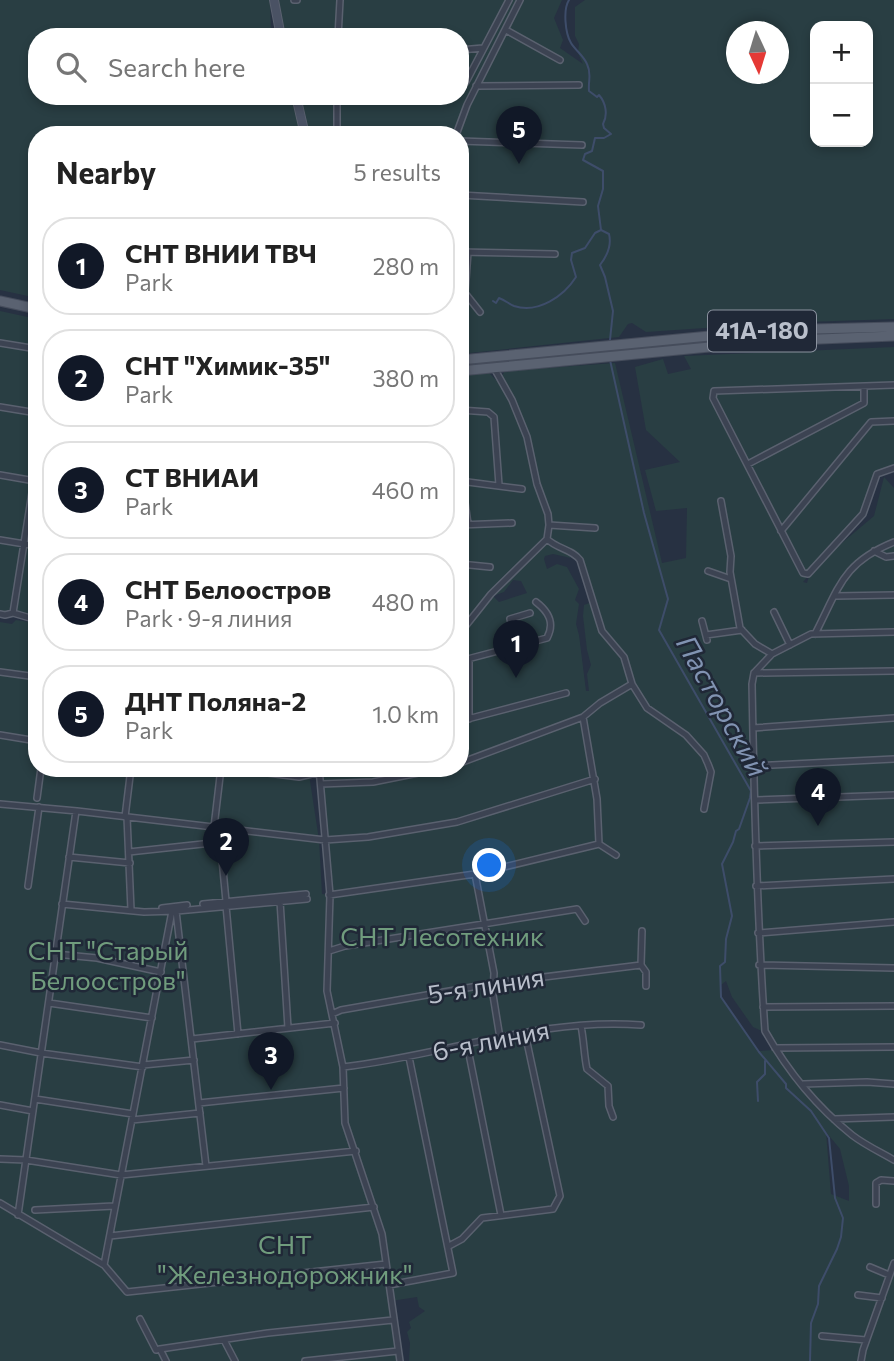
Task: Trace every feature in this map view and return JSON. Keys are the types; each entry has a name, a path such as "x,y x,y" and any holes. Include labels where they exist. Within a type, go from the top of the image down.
{"main road":[{"path":"0,301 28,307"},
{"name":"41А-180","path":"469,359 772,330 894,327"},
{"name":"41А-180","path":"469,370 771,341 894,336"}],"street":[{"path":"274,0 279,28"},
{"path":"338,28 340,0"},
{"path":"469,74 509,0"},
{"path":"469,103 520,0"},
{"path":"506,30 559,60"},
{"path":"469,49 483,48"},
{"path":"476,86 579,85"},
{"path":"298,105 303,126"},
{"path":"337,105 337,126"},
{"path":"460,126 468,105"},
{"path":"469,141 582,145"},
{"path":"469,196 583,202"},
{"path":"469,252 555,254"},
{"path":"469,300 480,312"},
{"path":"0,343 28,348"},
{"path":"469,622 491,594 547,539 549,525 523,427 494,368"},
{"path":"894,385 714,391 713,398 802,573 808,573 863,513 877,474 894,468"},
{"path":"748,464 864,403 864,387"},
{"path":"0,407 28,412"},
{"path":"469,411 488,412 494,417 499,485"},
{"path":"781,531 871,422 894,421"},
{"path":"0,475 28,480"},
{"path":"469,482 522,489"},
{"path":"721,500 731,556 731,579 742,630 755,644 772,654"},
{"path":"13,613 28,515"},
{"path":"469,524 512,523"},
{"path":"549,525 595,528"},
{"path":"547,539 574,553 580,560 600,625 610,641 619,648 632,684 647,708 685,735 704,755 711,772 704,809"},
{"path":"0,540 28,545"},
{"path":"815,634 845,574 873,551 894,542"},
{"path":"873,551 894,556"},
{"path":"469,565 490,567"},
{"path":"708,571 731,579"},
{"path":"835,596 894,594"},
{"path":"536,602 550,617 549,634 544,639 469,661 469,719 566,693"},
{"path":"774,612 790,645"},
{"path":"0,614 13,613 28,617"},
{"path":"517,645 510,619 530,613"},
{"path":"702,621 706,638 742,630"},
{"path":"894,632 815,634 772,654 754,673 753,728 755,886 765,1031 774,1048 826,1113 853,1136 894,1160"},
{"path":"754,673 894,671"},
{"path":"0,672 28,676"},
{"path":"469,760 583,717 600,702 632,684"},
{"path":"583,717 595,779 600,844"},
{"path":"753,728 894,718"},
{"path":"0,735 28,740"},
{"path":"754,766 894,759"},
{"path":"37,798 40,777"},
{"path":"130,777 126,817 131,910"},
{"path":"221,777 217,828 221,842 238,1034"},
{"path":"320,777 330,895 327,991 343,1068 345,1123 382,1234 400,1361"},
{"path":"321,784 373,782 398,777"},
{"path":"0,804 325,840 368,837 457,822 595,779"},
{"path":"756,800 894,796"},
{"path":"28,886 38,807"},
{"path":"18,1215 76,811"},
{"path":"129,852 221,842"},
{"path":"755,846 894,842"},
{"path":"330,895 475,874 600,844 616,855"},
{"path":"69,857 130,863"},
{"path":"475,874 494,973 500,1038"},
{"path":"755,886 894,879"},
{"path":"62,904 144,912 174,910 226,904 306,896 280,901 226,904 203,904"},
{"path":"280,901 288,1028"},
{"path":"156,909 174,910 187,905"},
{"path":"329,951 578,909 585,921"},
{"path":"104,1265 174,910"},
{"path":"174,910 206,1166"},
{"path":"758,933 894,922"},
{"path":"642,931 641,965 646,972 646,986"},
{"path":"55,954 97,958 162,972"},
{"name":"5-я линия","path":"332,1014 341,1010 493,983 641,965"},
{"path":"759,965 894,968"},
{"path":"49,1003 152,1018"},
{"path":"763,1007 894,1006"},
{"path":"192,1039 335,1023"},
{"name":"6-я линия","path":"343,1068 524,1033 581,1026 641,1025"},
{"path":"581,1026 586,1052 585,1066 607,1082 611,1100 609,1106 613,1116"},
{"path":"449,1246 462,1238 482,1218 553,1209 560,1196 524,1033"},
{"path":"467,1044 501,1216"},
{"path":"0,1045 143,1066 194,1060"},
{"path":"774,1048 894,1047"},
{"path":"389,1285 451,1275 449,1246 410,1056"},
{"path":"802,1084 894,1084"},
{"path":"199,1103 344,1088"},
{"path":"35,1099 133,1117 200,1113"},
{"path":"0,1105 33,1111"},
{"path":"834,1119 894,1117"},
{"path":"0,1159 26,1160 121,1175 355,1151"},
{"path":"876,1204 876,1183 881,1180 894,1181"},
{"path":"0,1203 104,1265 127,1292 386,1264"},
{"path":"35,1210 114,1206"},
{"path":"110,1236 374,1206"},
{"path":"861,1361 894,1263"},
{"path":"870,1267 889,1275"},
{"path":"858,1295 882,1298"},
{"path":"141,1320 156,1350 393,1320"},
{"path":"821,1336 866,1340"},
{"path":"224,1340 235,1361"},
{"path":"160,1349 166,1361"},
{"path":"305,1361 398,1351"}],"green space":[{"path":"0,0 270,0 271,28 28,28 28,105 469,105 469,28 279,28 274,0 562,0 554,18 563,40 560,48 583,64 575,36 575,7 585,0 894,0 894,319 777,323 646,332 632,323 628,324 619,337 469,353 469,126 28,126 28,296 0,290"},
{"path":"0,311 28,317 28,619 0,614"},
{"path":"894,347 894,468 877,474 863,514 825,557 874,516 884,477 894,488 894,1361 409,1361 409,1322 425,1311 419,1307 417,1297 391,1301 399,1361 0,1361 0,622 12,624 16,620 28,622 28,777 309,777 319,840 322,894 329,895 320,777 469,777 469,374 488,372 496,380 500,379 505,371 615,363 662,563 686,558 687,508 656,511 645,470 680,462 646,430 635,367 663,359 668,374 691,369 684,356","holes":["547,539 579,558 592,602 584,605 583,616 591,665 587,674 589,691 586,691 576,624 579,604 575,600 579,589 567,567 557,564 547,569 544,559 545,556 553,554 571,558 568,553 550,546","513,580 521,581 527,593 499,602 493,596 504,592","726,981 732,997 753,1027 766,1033 775,1050 759,1051 721,997 721,985","826,1132 840,1149 849,1186 849,1201 831,1194"]}],"waterway":[{"name":"Пасторский","path":"569,0 565,15 569,39 587,64 590,74 589,91 597,97 599,95 603,102 606,109 603,124 611,134 604,138 595,138 592,151 585,154 583,160 603,171 603,189 598,206 601,230 609,234 610,243 600,265 613,311 610,340"},
{"path":"493,301 496,303 499,298 523,308 550,302 565,291 576,277 571,260 572,253 585,248 595,233 601,230"},
{"name":"Пасторский","path":"610,360 644,513 668,599 659,630 751,791 739,829 722,864 732,916 726,939 725,962 720,966 721,997 759,1052 786,1084 786,1088 811,1111 829,1138 835,1198 843,1218 837,1249 819,1286 818,1304 811,1323 810,1361"},
{"path":"758,1101 757,1082 765,1074 765,1061"}],"place":[{"name":"ДНТ Поляна-2","path":"519,164"},
{"name":"СНТ ВНИИ ТВЧ","path":"516,678"},
{"name":"СНТ Белоостров","path":"818,826"},
{"name":"СНТ \"Химик-35\"","path":"226,876"},
{"name":"СТ ВНИАИ","path":"271,1090"}],"park label":[{"name":"СНТ Лесотехник","path":"442,937"},
{"name":"СНТ \"Старый Белоостров\"","path":"108,966"},
{"name":"СНТ \"Железнодорожник\"","path":"285,1260"}]}
